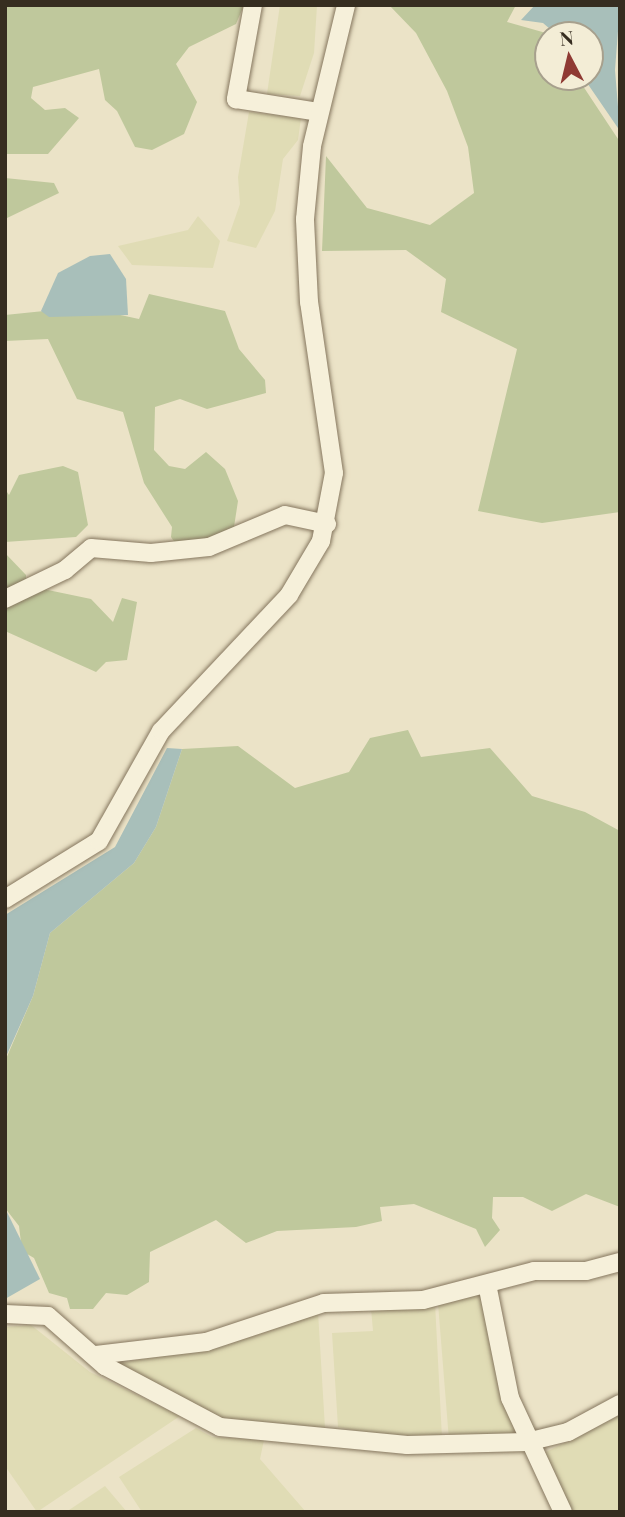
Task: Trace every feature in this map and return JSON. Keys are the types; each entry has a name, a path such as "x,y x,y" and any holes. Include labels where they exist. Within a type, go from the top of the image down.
{"street":[{"path":"253,5 238,63 236,99 318,112"},
{"path":"5,900 99,841 161,732 289,595 327,524 334,473 306,252 318,112 346,5"},
{"path":"5,598 65,570 91,548 151,553 209,547 285,515 327,524"},
{"path":"96,1354 206,1342 324,1303 424,1300 534,1271 586,1271 620,1262"},
{"path":"487,1284 496,1345 527,1442 563,1512"},
{"path":"5,1314 40,1312 96,1354 104,1366 220,1427 407,1445 527,1442 568,1432 620,1404"}],"shaded area":[{"path":"280,5 317,5 314,53 300,96 267,94"},
{"path":"249,112 301,118 298,140 283,159 275,211 256,248 227,241 240,204 238,177"},
{"path":"198,216 220,241 213,268 132,265 118,246 188,230"},
{"path":"476,1293 483,1296 517,1436 449,1440 438,1303"},
{"path":"435,1303 442,1438 393,1438 338,1427 332,1333 373,1331 371,1308"},
{"path":"318,1312 325,1428 216,1418 115,1364 209,1347"},
{"path":"31,1325 90,1372 180,1416 37,1512 5,1466 5,1327"},
{"path":"620,1415 620,1510 571,1512 542,1454"},
{"path":"196,1428 212,1437 264,1440 260,1459 306,1512 142,1512 119,1477"},
{"path":"105,1486 127,1512 66,1512"}],"green space":[{"path":"5,5 244,5 236,24 189,47 176,64 197,102 184,134 152,150 135,147 117,111 105,100 99,69 33,87 31,98 45,110 65,108 79,118 48,154 5,154"},
{"path":"389,5 516,5 507,22 534,30 534,91 586,91 620,142 620,512 542,523 478,511 517,349 441,312 446,279 406,250 322,251 326,156 367,208 430,225 474,193 468,147 447,91 416,33"},
{"path":"5,178 54,183 59,193 5,219"},
{"path":"149,294 225,311 239,349 265,380 266,393 207,409 180,399 155,407 154,450 169,466 185,469 206,452 225,469 238,501 234,527 198,544 176,544 171,537 172,527 144,483 123,412 77,399 48,339 5,341 5,315 83,307 139,319"},
{"path":"63,466 78,472 88,525 76,537 5,542 5,489 9,495 19,475"},
{"path":"5,553 26,575 26,586 5,594"},
{"path":"43,589 91,599 113,622 122,598 137,602 127,660 106,662 96,672 5,631 5,604"},
{"path":"408,730 421,757 490,748 532,796 585,812 620,831 620,1207 586,1194 552,1211 523,1197 493,1197 492,1218 500,1230 485,1247 476,1229 414,1204 380,1207 382,1221 356,1227 277,1231 246,1243 216,1220 150,1252 149,1282 127,1295 106,1293 93,1309 70,1309 67,1298 49,1293 34,1258 22,1251 19,1226 5,1208 6,1059 33,996 50,933 134,863 156,827 182,749 238,746 295,788 349,772 370,738"}],"water":[{"path":"535,5 620,5 615,70 620,131 593,91 604,91 604,21 521,20"},
{"path":"110,254 126,279 128,315 49,317 41,311 58,273 90,256"},
{"path":"167,748 182,749 156,827 134,863 50,933 33,996 5,1059 5,915 115,847"},
{"path":"5,1208 40,1279 5,1299"}]}
